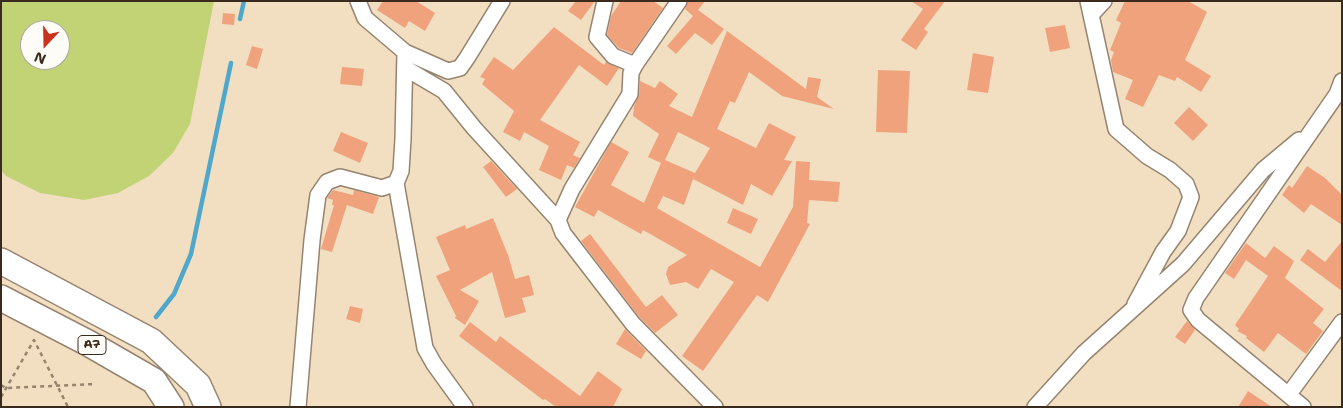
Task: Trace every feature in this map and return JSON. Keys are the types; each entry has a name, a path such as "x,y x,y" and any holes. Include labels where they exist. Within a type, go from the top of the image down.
{"highway":[{"name":"A7","path":"1,261 151,340 198,385 208,407"},
{"name":"A7","path":"1,298 88,343 154,382 171,407"}],"street":[{"path":"359,2 365,18 405,52 448,71 460,68 502,1"},
{"path":"605,1 597,37 613,56 635,65"},
{"path":"558,220 572,189 630,94 631,72 679,1"},
{"path":"1104,1 1089,8 1116,129 1147,156 1170,170 1186,184 1191,197 1178,231 1162,252 1130,314"},
{"path":"405,52 402,163 396,183 425,348 434,364 465,407"},
{"path":"405,68 444,91 474,128 558,220 563,234 633,324 715,407"},
{"path":"1302,407 1289,394 1198,320 1191,310 1196,298 1340,91"},
{"path":"1034,407 1084,353 1130,314 1183,264 1263,170 1314,127"},
{"path":"298,407 312,240 318,195 327,182 340,177 382,188 396,183"},
{"path":"1289,394 1342,322"}],"path":[{"path":"1,397 34,340 68,407"},
{"path":"1,385 6,388 96,384"}],"green space":[{"path":"1,1 214,1 190,124 173,153 149,176 118,193 84,200 40,193 6,176 1,170"}],"building":[{"path":"383,1 416,1 435,13 425,31 409,21 405,28 377,10"},
{"path":"576,1 595,1 581,20 568,11"},
{"path":"621,1 653,1 663,8 632,53 619,48 607,35 611,16"},
{"path":"688,1 705,1 698,10 724,29 712,45 695,33 676,54 667,46 693,16 685,9"},
{"path":"911,1 945,1 924,29 928,32 916,50 901,40 923,9"},
{"path":"1125,1 1188,1 1207,12 1185,60 1211,76 1201,92 1177,77 1175,81 1159,75 1143,107 1125,99 1133,80 1113,72 1111,60 1114,52 1110,50 1121,23 1116,20"},
{"path":"223,13 235,14 234,25 222,24"},
{"path":"1065,25 1070,48 1050,52 1045,28"},
{"path":"554,27 604,65 606,62 619,68 607,86 579,65 540,120 580,142 573,155 580,158 574,168 567,165 561,180 539,170 549,146 524,132 520,141 503,132 514,111 482,84 485,79 480,77 494,57 513,70"},
{"path":"727,31 806,89 808,77 821,79 817,97 834,109 782,96 749,72 735,103 730,101 717,129 756,148 769,123 796,137 784,160 792,161 772,196 751,184 743,205 693,179 684,205 663,196 657,208 760,267 793,207 796,161 810,162 809,180 840,182 838,202 809,200 807,223 810,224 768,302 757,295 703,371 682,356 734,282 711,269 698,289 686,282 670,285 666,274 668,267 687,255 643,230 641,234 598,210 594,217 575,207 611,142 629,152 611,185 644,203 661,163 648,157 659,134 633,116 634,106 639,95 640,81 655,88 660,81 678,94 669,106 692,117","holes":["678,132 710,148 695,173 665,160"]},
{"path":"252,46 263,49 257,69 246,65"},
{"path":"973,53 994,57 988,93 967,90"},
{"path":"342,67 364,69 362,86 340,84"},
{"path":"878,70 910,71 907,133 876,132"},
{"path":"1189,107 1208,125 1193,141 1174,123"},
{"path":"341,132 368,143 360,163 333,151"},
{"path":"491,161 517,189 506,197 483,167"},
{"path":"1307,166 1325,178 1342,195 1342,225 1311,204 1304,213 1282,195 1289,185 1292,188"},
{"path":"333,190 353,195 354,190 379,197 373,214 347,205 332,252 321,249 334,205 332,205 333,200 327,198"},
{"path":"733,208 758,219 751,234 727,223"},
{"path":"493,218 508,255 515,279 529,275 534,295 522,298 526,312 505,318 492,272 460,290 479,301 465,325 455,318 456,316 436,276 450,270 436,237 465,225 466,229"},
{"path":"590,234 646,307 662,295 678,315 655,333 640,318 581,241"},
{"path":"1342,241 1342,291 1300,260 1308,249 1325,262"},
{"path":"1246,243 1265,258 1274,246 1294,261 1285,278 1324,309 1313,323 1323,331 1306,354 1278,333 1264,352 1246,338 1247,336 1237,331 1239,329 1235,325 1268,276 1246,260 1234,279 1225,273"},
{"path":"350,306 363,309 360,323 346,319"},
{"path":"1187,321 1195,330 1185,344 1175,337"},
{"path":"470,322 496,342 500,336 580,396 598,371 622,389 613,407 556,407 545,399 543,400 459,336"},
{"path":"625,329 646,351 641,359 616,344"},
{"path":"1248,391 1272,407 1238,407"}],"waterway":[{"path":"240,19 244,1"},
{"path":"156,317 174,294 191,254 231,63"}]}
